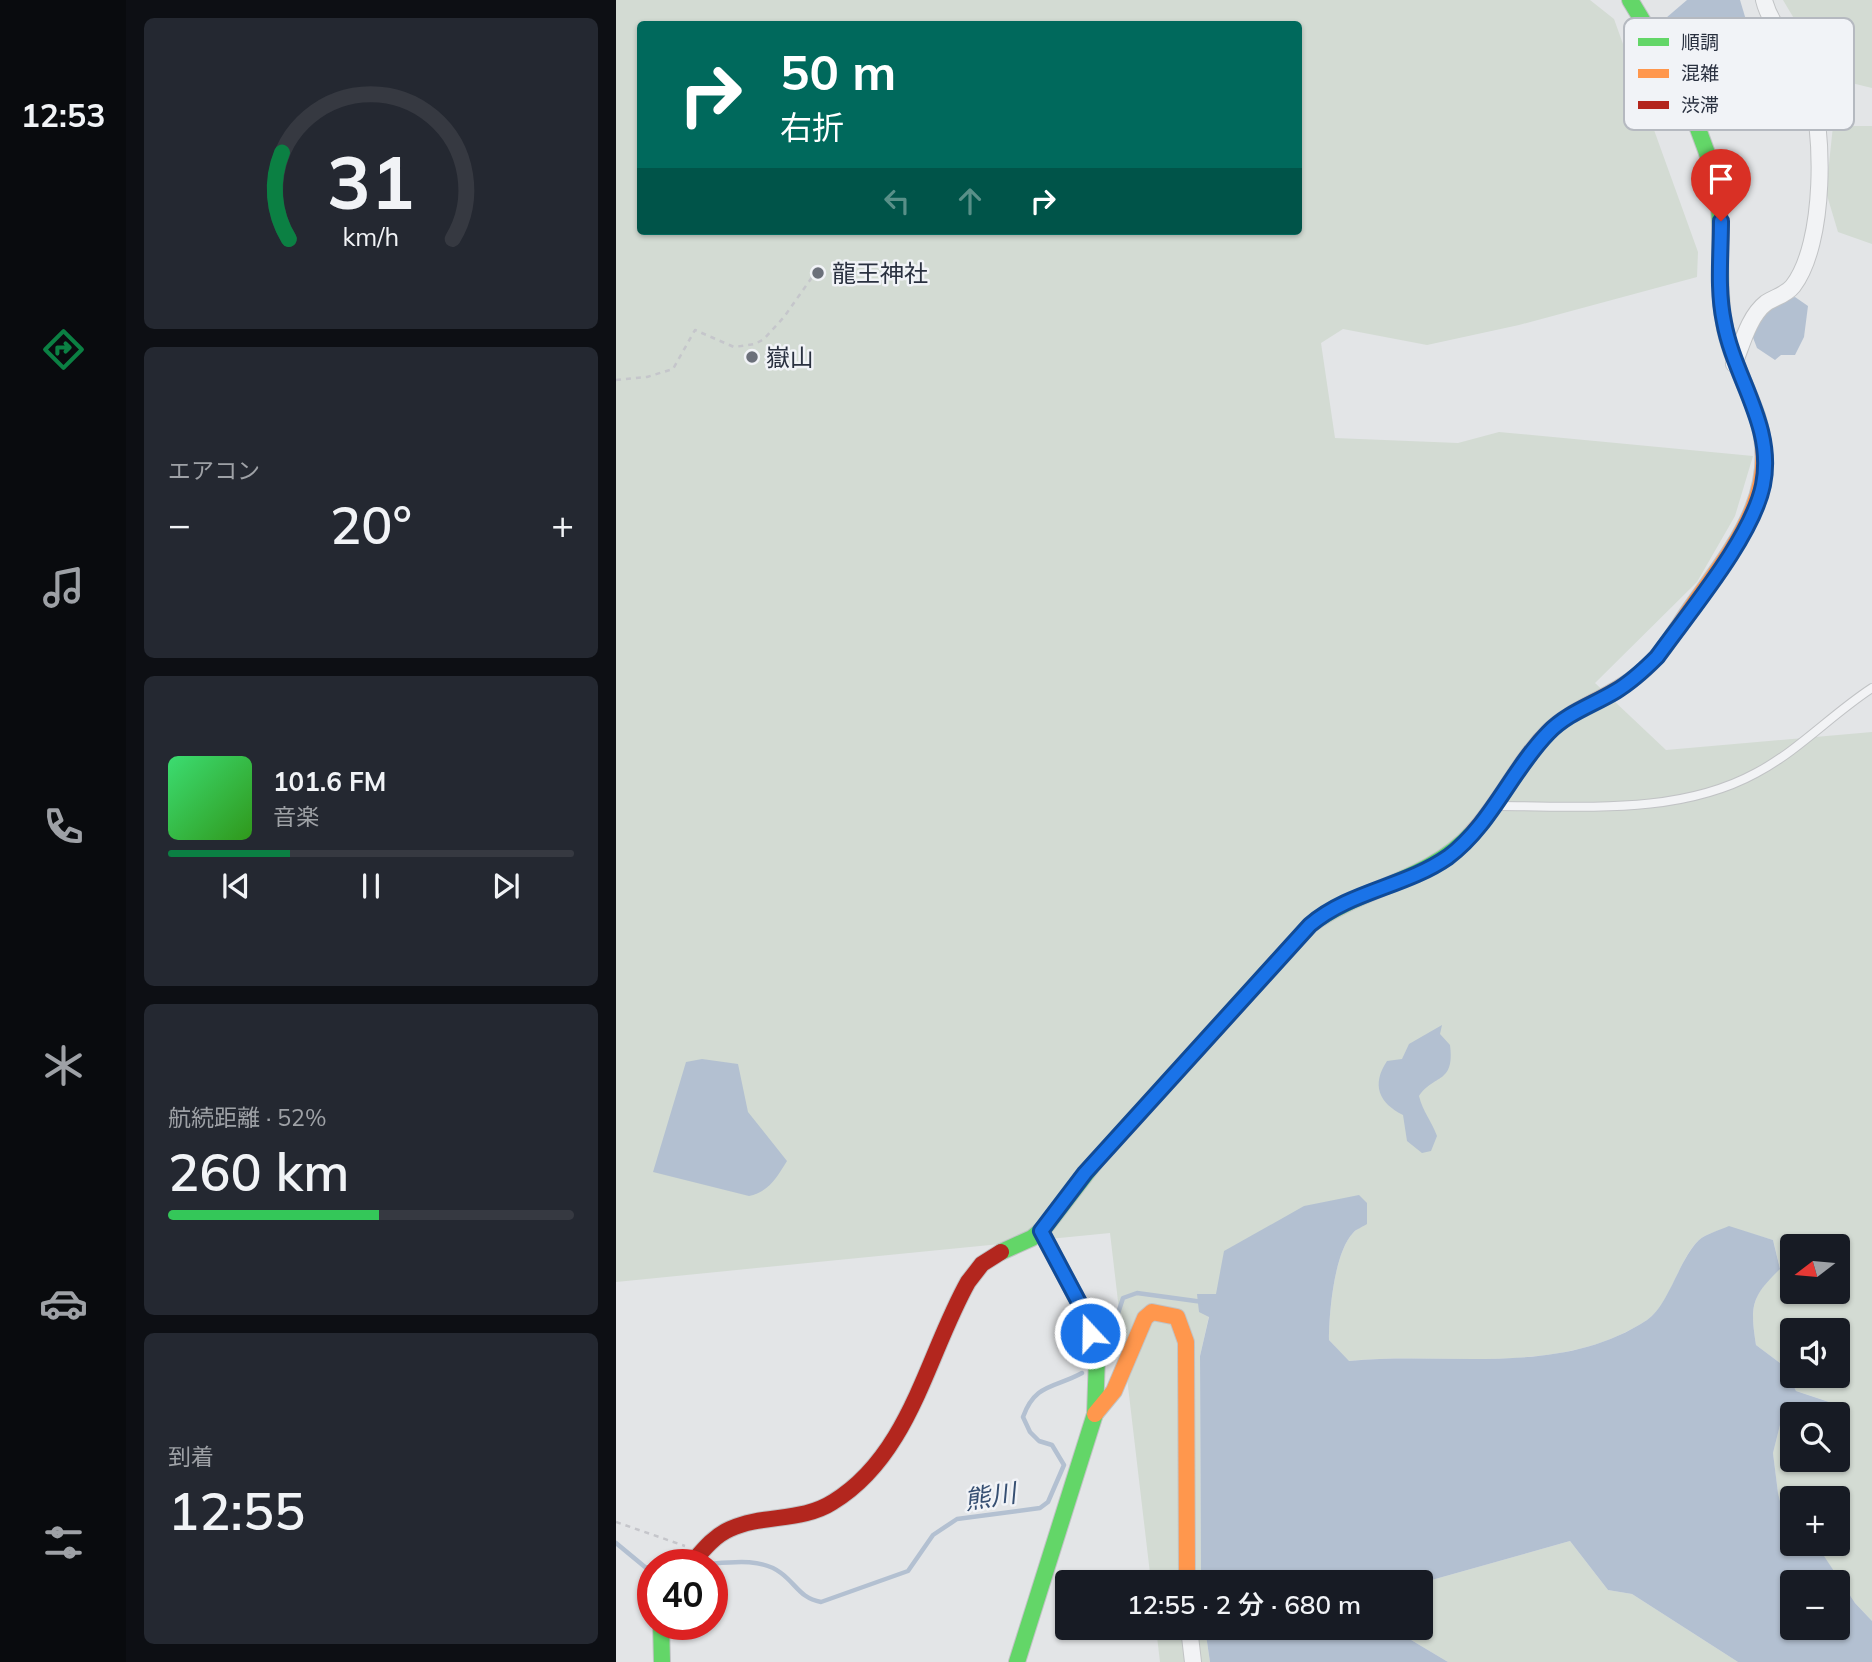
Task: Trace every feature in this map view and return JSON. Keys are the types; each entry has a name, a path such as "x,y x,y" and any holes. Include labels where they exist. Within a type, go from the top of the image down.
{"street":[{"path":"1630,0 1640,18"},
{"path":"1763,0 1773,18"},
{"path":"705,1549 727,1528 745,1521 813,1512 834,1503 852,1489 873,1466 904,1418 924,1382 961,1295 975,1272 992,1254 1041,1231 1085,1173 1310,925 1330,908 1419,874 1448,856 1474,835 1550,730 1570,715 1616,691 1657,657 1742,535 1763,486 1765,459 1756,410 1734,364 1721,301 1721,221 1710,162 1695,130"},
{"path":"1734,364 1754,317 1766,303 1793,286 1807,258 1820,195 1819,130"},
{"path":"1017,1662 1095,1414 1097,1356 1083,1310 1041,1231"},
{"path":"1095,1414 1114,1391 1145,1318 1152,1312 1177,1317 1186,1342 1187,1570"},
{"path":"659,1640 662,1662"},
{"path":"1190,1640 1193,1662"}],"lane":[{"path":"1493,806 1632,805 1683,800 1726,787 1758,773 1872,688"}],"path":[{"path":"616,380 647,377 673,369 695,330 734,347 747,346 764,339 815,273"},
{"path":"616,1522 676,1549"}],"shaded area":[{"path":"616,0 1590,0 1614,19 1624,47 1624,130 1654,130 1698,252 1697,277 1519,325 1427,345 1343,329 1321,343 1335,438 1458,443 1499,432 1753,456 1735,516 1697,582 1595,683 1666,750 1872,732 1872,1621 1850,1596 1850,1570 1833,1570 1824,1557 1808,1556 1850,1556 1850,1486 1780,1486 1780,1501 1773,1453 1780,1425 1780,1472 1850,1472 1850,1402 1829,1402 1796,1391 1795,1388 1850,1388 1850,1318 1780,1318 1780,1363 1756,1345 1753,1321 1755,1303 1763,1287 1780,1268 1773,1240 1729,1227 1699,1240 1686,1258 1662,1304 1647,1320 1613,1338 1540,1356 1348,1361 1329,1340 1332,1300 1341,1254 1354,1232 1367,1224 1216,1294 1198,1294 1209,1316 1200,1356 1201,1570 1150,1570 1110,1233 616,1282"},
{"path":"1783,0 1872,0 1872,88 1854,84 1854,18 1794,18"},
{"path":"1854,126 1872,126 1872,244 1838,232 1826,192 1833,130 1854,130"},
{"path":"1570,1541 1608,1590 1632,1594 1738,1662 1448,1662 1411,1640 1433,1640 1433,1580"},
{"path":"1157,1640 1207,1640 1210,1662 1160,1662"}],"water":[{"path":"1687,0 1740,0 1745,18 1666,18"},
{"path":"1795,297 1808,306 1804,337 1795,355 1781,355 1775,360 1757,348 1752,335 1757,322 1772,303"},
{"path":"1442,1025 1440,1034 1450,1045 1451,1057 1442,1077 1419,1096 1437,1136 1431,1151 1422,1153 1407,1141 1403,1115 1383,1099 1379,1078 1387,1061 1402,1059 1409,1044"},
{"path":"702,1059 738,1064 748,1112 787,1161 772,1183 756,1194 749,1196 653,1172 686,1062"},
{"path":"1359,1195 1367,1203 1367,1224 1354,1232 1341,1254 1332,1300 1329,1340 1349,1361 1502,1358 1540,1356 1577,1349 1613,1338 1647,1320 1662,1304 1692,1248 1705,1236 1729,1226 1773,1240 1780,1269 1763,1287 1755,1303 1753,1321 1756,1345 1780,1363 1780,1388 1795,1388 1796,1391 1829,1402 1780,1402 1780,1425 1773,1453 1780,1501 1780,1556 1824,1556 1833,1570 1780,1570 1780,1640 1850,1640 1850,1595 1872,1621 1872,1662 1738,1662 1632,1594 1608,1590 1570,1541 1433,1580 1433,1570 1201,1570 1200,1356 1209,1317 1199,1312 1197,1294 1216,1294 1224,1251 1304,1206"},
{"path":"1207,1640 1411,1640 1448,1662 1210,1662"}],"waterway":[{"name":"熊川","path":"1110,1338 1123,1298 1137,1293 1203,1302"},
{"name":"熊川","path":"728,1562 756,1563 773,1568 808,1597 821,1602 908,1571 933,1535 957,1519 1040,1508 1048,1502 1064,1465 1052,1445 1039,1441 1030,1432 1023,1417 1033,1398 1040,1392 1082,1373"},
{"name":"熊川","path":"616,1543 637,1560"}],"traffic: fast":[{"path":"1630,0 1640,18"},
{"path":"1699,130 1717,191 1721,298 1725,329 1757,416"},
{"path":"1001,1252 1032,1238 1046,1226 1096,1161 1310,925 1351,901 1436,862 1473,832"},
{"path":"1017,1662 1095,1414 1097,1356 1083,1310 1041,1231"},
{"path":"661,1640 662,1662"}],"traffic: slow":[{"path":"1473,832 1529,754 1550,730 1571,714 1628,682 1655,659 1722,564 1749,518 1758,495 1763,470 1763,444 1757,416"},
{"path":"1095,1414 1114,1391 1145,1318 1152,1312 1177,1317 1186,1342 1187,1570"}],"traffic: jam":[{"path":"704,1549 724,1532 743,1524 808,1513 821,1508 859,1482 881,1458 899,1431 968,1282 982,1264 1001,1252"}],"place":[{"name":"龍王神社","path":"818,273"},
{"name":"嶽山","path":"752,357"}],"route":[{"path":"1090,1333 1083,1310 1041,1231 1085,1173 1310,925 1330,908 1419,874 1448,856 1474,835 1512,777 1550,730 1641,673 1657,657 1742,535 1763,486 1765,459 1761,429 1753,401 1734,364 1724,322 1721,301 1721,221"}]}
